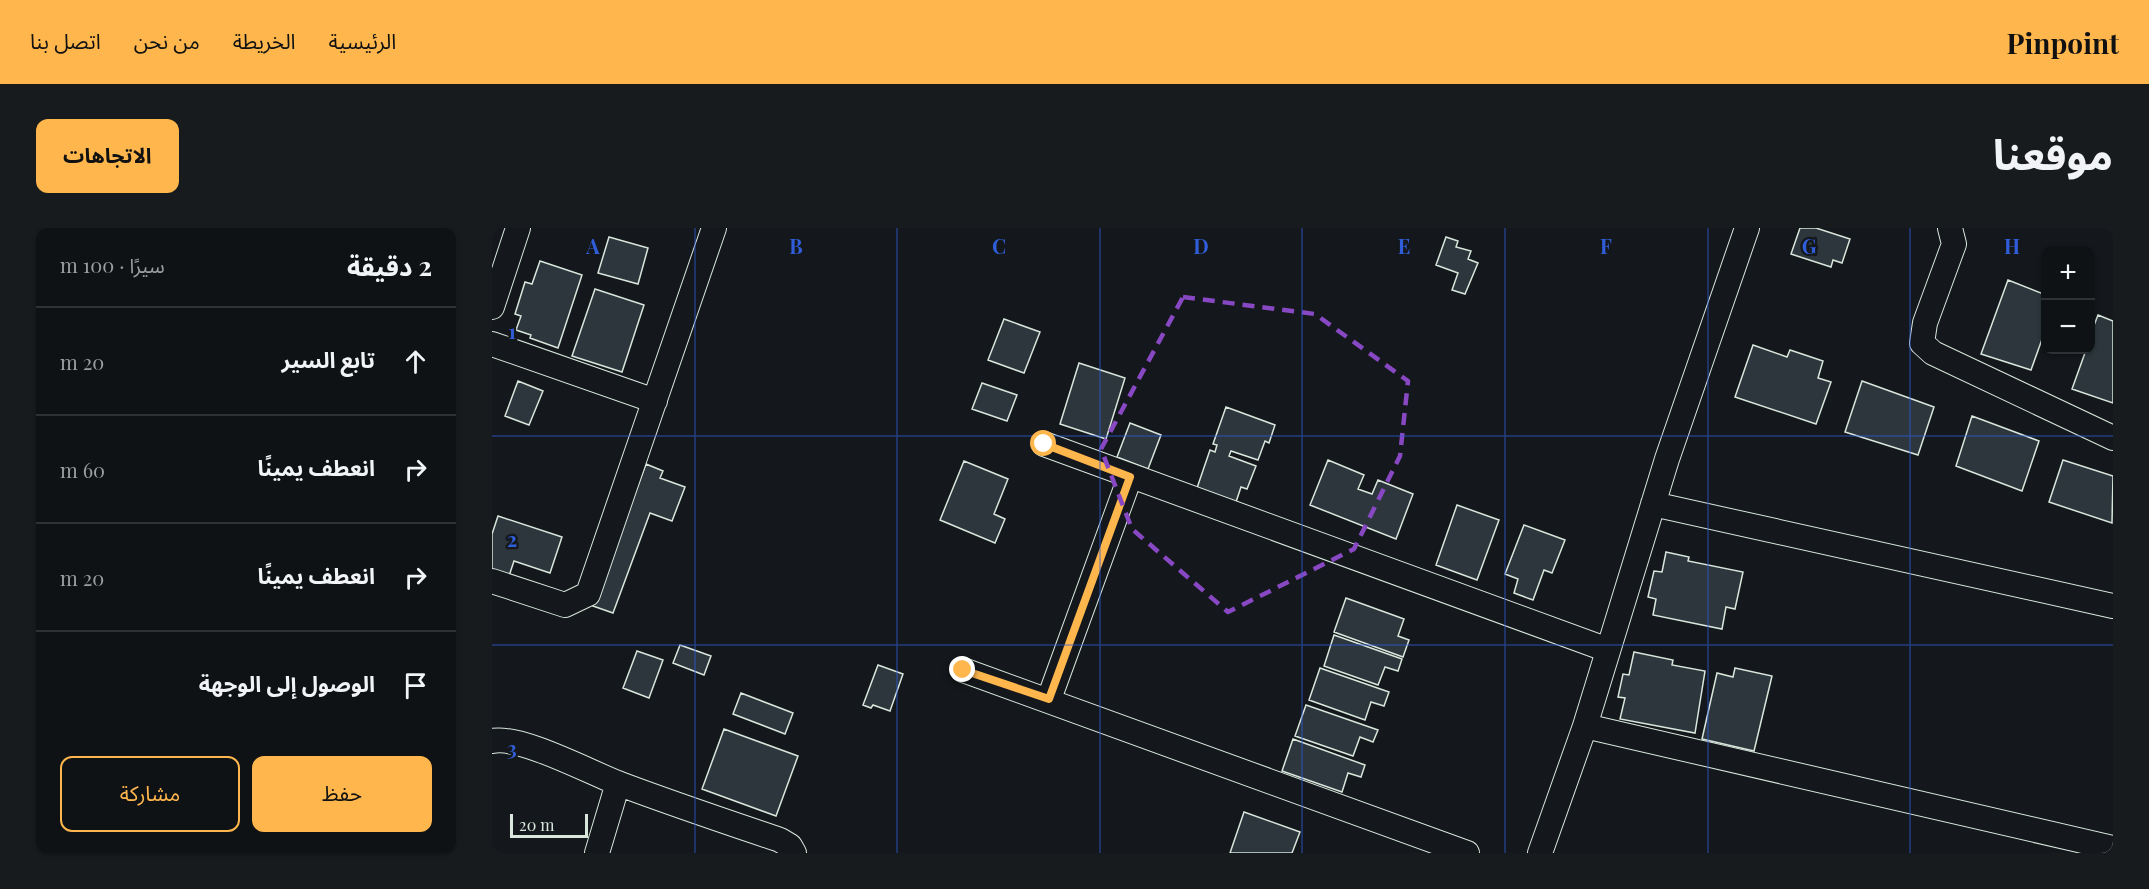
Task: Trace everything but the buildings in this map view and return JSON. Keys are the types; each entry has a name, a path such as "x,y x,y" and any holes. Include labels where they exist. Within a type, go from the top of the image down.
{"street":[{"path":"492,307 518,228"},
{"path":"492,581 565,605 588,594 714,228"},
{"path":"1540,853 1584,726 1653,504 1747,228"},
{"path":"1950,228 1954,244 1925,323 1922,343 1934,353 2113,438"},
{"path":"492,344 655,401"},
{"path":"1044,444 1608,650"},
{"path":"1049,699 1130,477"},
{"path":"1653,504 2113,606"},
{"path":"963,670 1049,699 1467,853"},
{"path":"1584,726 2113,848"},
{"path":"492,741 505,739 523,744 618,783 780,840 790,846 794,853"},
{"path":"597,853 618,783"}],"highlighted area":[{"path":"1183,297 1315,314 1408,381 1400,456 1354,549 1228,612 1132,529 1101,449"}],"route":[{"path":"963,670 1049,699 1130,477 1044,444"}]}
